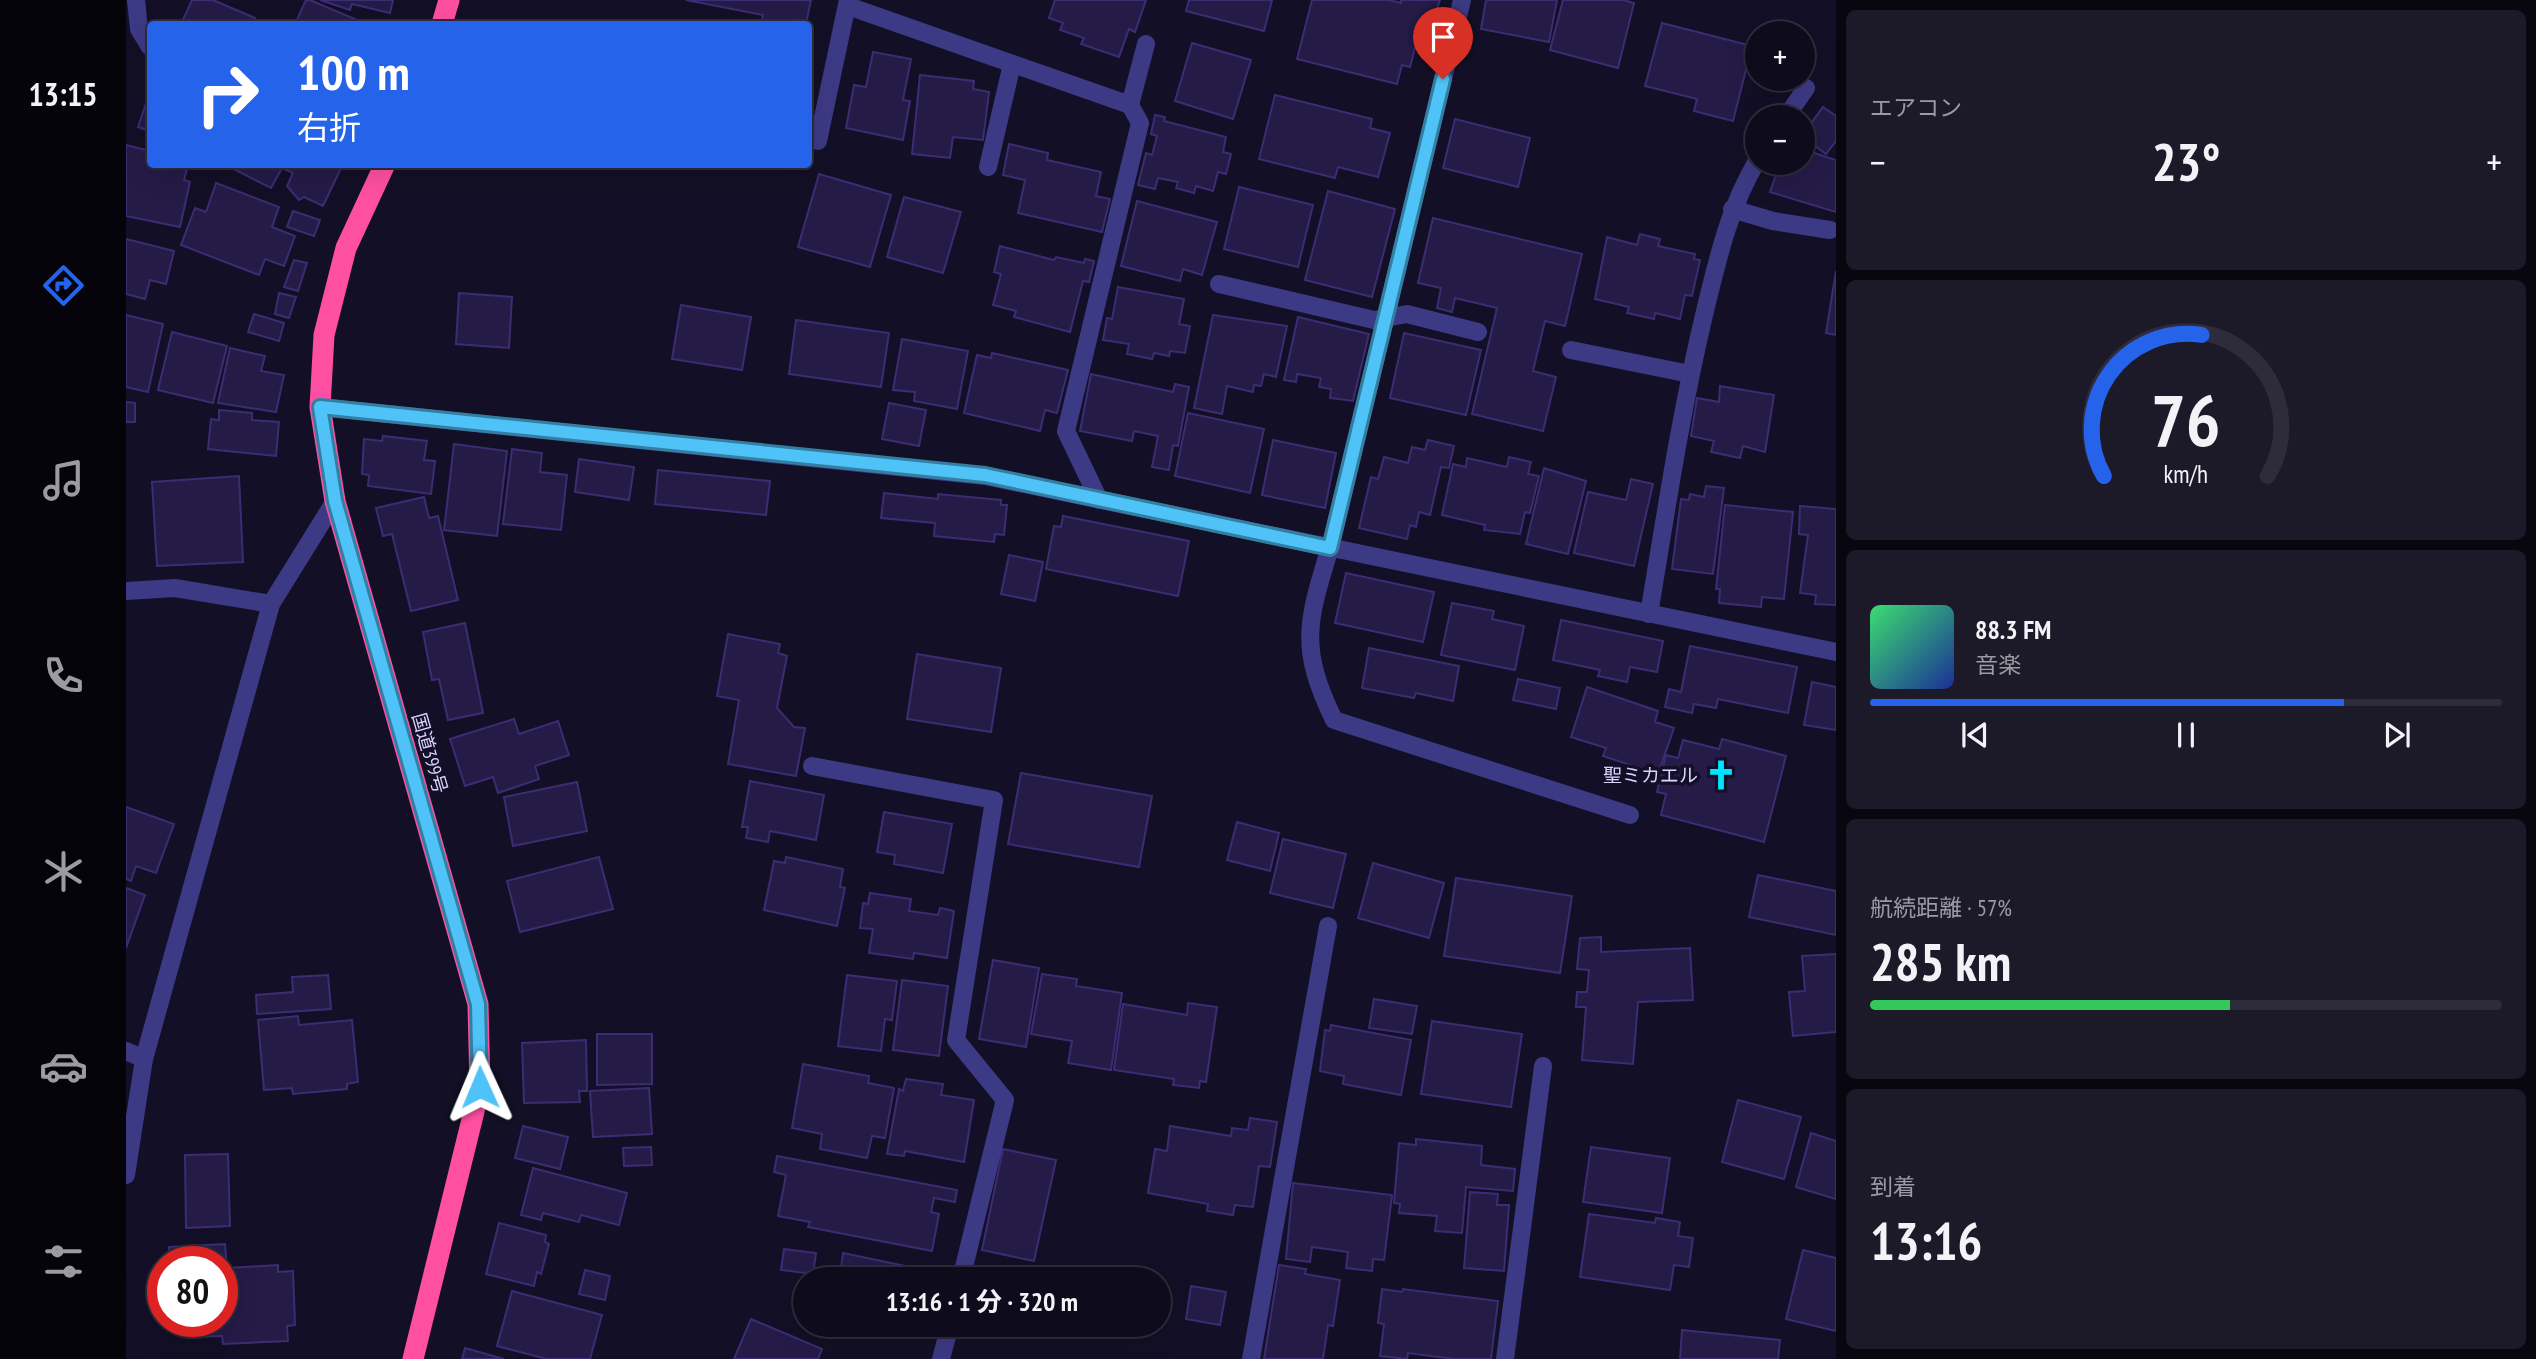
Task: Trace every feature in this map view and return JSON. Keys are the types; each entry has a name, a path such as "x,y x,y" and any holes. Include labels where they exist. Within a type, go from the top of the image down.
{"highway":[{"path":"443,21 449,0"},
{"name":"国道399号","path":"383,168 346,248 324,335 320,407 335,501 478,1004 480,1087 413,1359"}],"street":[{"path":"135,0 139,29 147,42"},
{"path":"1462,0 1330,548 1310,611 1310,659 1334,720 1630,815"},
{"path":"818,141 848,3 1130,105 1140,123 1066,430 1099,500"},
{"path":"1130,105 1146,44"},
{"path":"988,167 1012,64"},
{"path":"1649,614 1690,374 1732,209 1750,175"},
{"path":"1732,209 1773,220 1830,230"},
{"path":"1219,284 1374,320 1407,314 1478,332"},
{"path":"1571,350 1690,374"},
{"path":"320,407 985,475 1836,652"},
{"path":"126,1175 144,1059 271,604 335,501"},
{"path":"126,591 176,588 271,604"},
{"path":"812,766 994,800 956,1040 1005,1100 964,1267"},
{"path":"1251,1359 1328,926"},
{"path":"126,1051 144,1059"},
{"path":"1505,1359 1543,1066"},
{"path":"941,1359 947,1337"}],"building":[{"path":"192,0 213,0 255,18 254,21 182,21"},
{"path":"306,0 357,20 356,21 296,21"},
{"path":"320,0 393,0 390,13 352,4 350,10"},
{"path":"686,0 811,0 807,21 762,21 763,15"},
{"path":"1055,0 1146,0 1135,32 1129,29 1119,57 1081,44 1084,38 1060,30 1063,23 1049,18"},
{"path":"1189,0 1272,0 1264,31 1186,11"},
{"path":"1312,0 1389,0 1401,3 1401,0 1440,0 1425,47 1416,44 1410,67 1402,65 1397,84 1297,59"},
{"path":"1486,0 1557,0 1549,42 1481,29"},
{"path":"1563,0 1623,0 1634,3 1618,68 1550,50"},
{"path":"1662,23 1745,44 1745,74 1733,121 1694,111 1697,99 1645,86"},
{"path":"1192,43 1251,60 1233,119 1175,101"},
{"path":"873,52 911,59 903,100 910,101 903,140 846,128 854,85 866,87"},
{"path":"920,75 974,81 973,89 989,92 983,140 953,137 950,158 912,154"},
{"path":"1275,95 1372,119 1370,128 1390,133 1378,177 1338,167 1335,178 1259,159"},
{"path":"147,101 147,130 138,127"},
{"path":"1823,107 1836,116 1836,141 1826,154 1815,146 1815,118"},
{"path":"1155,115 1165,117 1164,121 1226,137 1223,152 1231,154 1226,174 1218,172 1213,191 1196,186 1194,193 1176,188 1178,182 1158,178 1155,189 1138,185 1146,153 1152,155 1157,136 1151,134"},
{"path":"1455,119 1530,138 1518,187 1443,168"},
{"path":"1009,144 1048,153 1047,160 1101,172 1096,196 1110,199 1102,232 1018,213 1025,180 1003,175"},
{"path":"126,145 147,150 147,168 187,168 184,180 190,182 180,227 126,216"},
{"path":"1815,153 1836,160 1836,212 1770,192 1776,175 1815,175"},
{"path":"232,168 282,168 271,188"},
{"path":"282,168 341,168 323,206 304,197 299,200 287,186 293,173"},
{"path":"819,174 891,195 870,267 798,247"},
{"path":"216,183 279,207 272,227 295,236 284,266 265,259 259,275 181,245 195,208 206,212"},
{"path":"1239,187 1313,205 1298,267 1224,249"},
{"path":"1328,191 1395,209 1372,297 1305,280"},
{"path":"904,197 961,212 943,273 887,257"},
{"path":"1137,201 1217,222 1202,275 1183,269 1180,281 1121,266"},
{"path":"293,211 320,220 314,236 287,227"},
{"path":"1433,218 1582,254 1565,326 1545,321 1533,371 1556,377 1543,431 1472,414 1497,308 1455,298 1452,312 1437,308 1441,288 1418,283"},
{"path":"1640,234 1660,239 1658,246 1695,254 1694,259 1700,260 1692,296 1685,295 1680,319 1655,313 1654,319 1627,313 1629,307 1595,299 1607,237 1637,245"},
{"path":"126,239 174,251 166,284 150,280 145,299 126,294"},
{"path":"1000,246 1054,260 1056,257 1084,263 1085,259 1094,261 1089,282 1083,281 1070,332 1014,317 1016,311 993,305 1001,274 994,272"},
{"path":"294,260 307,263 298,291 284,287"},
{"path":"1836,271 1836,335 1826,333"},
{"path":"1118,287 1184,299 1179,324 1190,326 1185,353 1170,351 1169,356 1154,353 1152,359 1127,354 1129,344 1103,340 1107,318 1112,319"},
{"path":"279,293 296,297 289,318 275,314"},
{"path":"459,293 512,297 509,348 456,344"},
{"path":"681,305 751,317 742,370 672,359"},
{"path":"254,314 284,323 279,341 248,332"},
{"path":"126,315 163,324 148,392 126,387"},
{"path":"1213,315 1287,326 1276,377 1264,374 1261,386 1254,385 1253,392 1227,386 1222,414 1194,408"},
{"path":"1298,317 1369,334 1353,401 1330,398 1331,389 1319,387 1321,378 1297,374 1296,382 1284,380"},
{"path":"796,320 889,333 881,387 789,374"},
{"path":"172,332 227,346 213,403 158,390"},
{"path":"1404,333 1481,350 1466,415 1390,398"},
{"path":"902,339 968,351 957,409 914,401 915,392 893,390"},
{"path":"230,348 265,356 261,371 284,375 276,412 218,403"},
{"path":"992,353 1068,370 1057,413 1045,410 1040,431 964,413 977,355 991,358"},
{"path":"1091,374 1173,392 1175,384 1189,387 1178,446 1173,445 1169,470 1152,467 1158,436 1134,431 1132,441 1080,431"},
{"path":"1720,386 1774,395 1765,452 1743,446 1740,458 1711,452 1714,441 1691,436 1697,398 1719,402"},
{"path":"126,402 135,403 135,422 126,422"},
{"path":"889,403 926,410 919,446 882,439"},
{"path":"219,410 252,413 252,420 279,422 276,456 208,449 211,419 219,420"},
{"path":"1188,413 1264,429 1250,493 1175,476"},
{"path":"383,436 427,441 424,460 435,461 431,494 368,486 369,475 362,474 364,439 382,441"},
{"path":"1273,440 1336,453 1325,508 1262,495"},
{"path":"1428,440 1454,446 1449,468 1441,467 1430,515 1419,512 1416,527 1410,525 1407,539 1359,528 1371,477 1378,479 1384,457 1408,463 1412,447 1425,450"},
{"path":"454,444 507,451 497,536 444,530"},
{"path":"512,449 542,453 540,472 567,475 561,530 503,524"},
{"path":"1509,457 1531,462 1528,474 1539,476 1530,513 1525,512 1520,534 1484,530 1485,525 1442,515 1453,464 1466,467 1467,458 1507,467"},
{"path":"579,459 634,467 629,500 575,492"},
{"path":"1544,468 1586,481 1568,554 1526,544"},
{"path":"658,470 770,481 766,515 655,504"},
{"path":"239,476 243,562 157,566 152,482"},
{"path":"1631,479 1653,484 1634,566 1574,553 1588,492 1626,500"},
{"path":"1706,486 1724,488 1713,574 1672,569 1681,499 1689,500 1690,494 1704,497"},
{"path":"884,493 938,499 938,494 1001,500 1001,505 1007,505 1004,535 995,534 994,542 934,536 935,523 881,518"},
{"path":"424,497 429,518 438,516 458,600 411,611 392,534 383,536 376,508"},
{"path":"1725,505 1793,512 1784,599 1762,597 1761,607 1719,603 1720,589 1716,589"},
{"path":"1800,506 1836,509 1836,605 1815,604 1816,595 1800,593 1808,535 1799,534"},
{"path":"1063,516 1189,541 1178,596 1046,569 1054,526 1061,527"},
{"path":"1009,555 1043,562 1035,601 1001,594"},
{"path":"1346,573 1434,592 1423,642 1335,623"},
{"path":"1452,603 1494,611 1492,619 1524,626 1515,670 1441,655"},
{"path":"1561,620 1663,641 1657,672 1630,667 1627,682 1598,676 1600,670 1553,660"},
{"path":"465,623 483,713 448,720 439,679 432,680 423,632"},
{"path":"728,634 780,644 778,653 787,656 777,708 794,727 805,728 796,776 728,764 739,700 717,696"},
{"path":"1690,646 1797,667 1788,713 1718,699 1716,708 1694,704 1692,713 1665,707 1669,689 1681,692"},
{"path":"1369,648 1459,666 1453,701 1416,693 1414,698 1362,688"},
{"path":"917,654 1001,668 991,732 907,719"},
{"path":"1518,679 1560,688 1556,709 1513,700"},
{"path":"1812,682 1836,687 1836,730 1804,725"},
{"path":"1587,687 1658,711 1655,722 1674,728 1658,774 1603,756 1606,748 1571,737"},
{"path":"514,719 519,734 558,721 569,755 535,766 539,779 498,793 493,777 465,786 450,739"},
{"name":"聖ミカエル","path":"1722,739 1786,756 1764,842 1661,815 1666,794 1657,792 1666,755 1678,758 1683,740 1719,749"},
{"path":"1021,773 1152,796 1139,867 1008,844"},
{"path":"750,781 824,795 816,840 770,831 768,842 746,838 748,827 742,827"},
{"path":"577,782 587,831 513,846 504,797"},
{"path":"126,807 174,824 156,873 136,866 131,881 126,879"},
{"path":"884,812 952,824 943,873 894,864 895,855 877,852"},
{"path":"1237,822 1279,833 1270,871 1227,860"},
{"path":"1283,839 1346,854 1333,908 1270,893"},
{"path":"599,857 613,909 520,932 507,881"},
{"path":"786,857 843,869 840,887 845,888 837,926 764,910 774,861 785,863"},
{"path":"1373,863 1444,883 1429,938 1358,918"},
{"path":"1758,875 1836,891 1836,935 1749,917"},
{"path":"1456,878 1572,896 1560,973 1444,956"},
{"path":"126,888 145,895 126,948"},
{"path":"870,893 911,899 909,911 938,915 940,908 954,911 947,958 914,953 913,959 869,953 873,929 860,928 863,903 868,904"},
{"path":"1601,937 1601,952 1690,948 1693,1000 1638,1002 1633,1064 1582,1060 1586,1007 1576,1007 1577,992 1587,992 1589,970 1577,969 1580,938"},
{"path":"1836,954 1836,1032 1793,1036 1789,992 1805,991 1802,956"},
{"path":"993,960 1039,968 1026,1047 979,1039"},
{"path":"1042,974 1077,979 1076,986 1122,993 1111,1070 1068,1063 1072,1041 1031,1034"},
{"path":"328,975 331,1009 257,1014 256,995 293,992 292,977"},
{"path":"847,975 897,981 892,1020 885,1019 881,1051 838,1046"},
{"path":"902,980 948,986 939,1056 893,1050"},
{"path":"1374,999 1417,1006 1412,1034 1369,1028"},
{"path":"1188,1003 1217,1007 1206,1082 1200,1081 1199,1088 1173,1085 1174,1079 1114,1070 1123,1004 1187,1015"},
{"path":"298,1016 299,1025 352,1020 358,1082 347,1084 347,1089 293,1094 292,1088 264,1090 258,1020"},
{"path":"1432,1021 1522,1034 1511,1107 1421,1094"},
{"path":"1331,1025 1411,1040 1401,1095 1343,1084 1344,1076 1320,1071 1325,1030 1330,1031"},
{"path":"597,1034 652,1034 652,1084 597,1085"},
{"path":"586,1040 587,1091 579,1091 580,1102 524,1103 522,1043"},
{"path":"803,1064 869,1076 868,1083 894,1088 885,1138 872,1136 867,1158 820,1149 822,1134 792,1128"},
{"path":"906,1079 943,1084 941,1095 974,1100 964,1162 905,1151 904,1156 887,1154 899,1089 903,1091"},
{"path":"649,1088 652,1134 593,1137 590,1091"},
{"path":"1738,1100 1801,1117 1784,1179 1722,1162"},
{"path":"1250,1118 1277,1122 1270,1167 1259,1166 1253,1207 1235,1205 1233,1215 1207,1211 1208,1204 1148,1193 1155,1149 1167,1151 1170,1126 1231,1136 1232,1128 1248,1130"},
{"path":"523,1126 568,1137 560,1169 515,1158"},
{"path":"1811,1133 1836,1141 1836,1199 1796,1187"},
{"path":"1416,1139 1482,1146 1481,1165 1515,1169 1513,1191 1466,1187 1462,1233 1435,1231 1437,1216 1399,1213 1400,1204 1394,1203 1399,1143 1416,1145"},
{"path":"651,1147 652,1165 624,1166 623,1148"},
{"path":"1591,1147 1670,1158 1662,1213 1583,1202"},
{"path":"1003,1149 1056,1160 1034,1261 982,1250"},
{"path":"228,1154 230,1226 186,1228 185,1155"},
{"path":"777,1156 957,1190 955,1202 934,1198 931,1212 939,1214 932,1251 808,1227 810,1222 778,1216 786,1175 774,1172"},
{"path":"533,1168 627,1193 619,1225 581,1215 579,1222 543,1213 541,1220 521,1215"},
{"path":"1293,1183 1392,1195 1384,1260 1373,1259 1372,1271 1346,1268 1348,1252 1312,1247 1310,1262 1286,1259"},
{"path":"1470,1192 1498,1194 1497,1205 1509,1205 1504,1271 1464,1268"},
{"path":"1589,1214 1655,1223 1656,1218 1680,1222 1678,1236 1693,1238 1689,1267 1674,1265 1670,1290 1580,1277"},
{"path":"499,1223 546,1235 545,1242 549,1244 541,1274 537,1272 534,1286 486,1274"},
{"path":"225,1244 225,1246 188,1246"},
{"path":"784,1249 816,1253 814,1267 793,1267 793,1272 781,1270"},
{"path":"1803,1250 1836,1258 1836,1331 1786,1319"},
{"path":"843,1253 910,1267 841,1267"},
{"path":"278,1265 278,1272 293,1271 295,1325 287,1326 288,1341 223,1344 222,1337 238,1337 238,1267"},
{"path":"1279,1265 1306,1269 1305,1274 1340,1280 1333,1326 1328,1325 1323,1359 1264,1359"},
{"path":"585,1270 610,1276 605,1300 579,1294"},
{"path":"1191,1286 1226,1292 1220,1325 1186,1319"},
{"path":"1382,1289 1402,1292 1403,1289 1498,1301 1491,1359 1454,1359 1408,1353 1407,1359 1380,1356 1384,1324 1378,1323"},
{"path":"512,1291 602,1315 590,1359 547,1359 497,1346"},
{"path":"751,1319 822,1349 818,1359 734,1359"},
{"path":"1682,1330 1780,1340 1778,1359 1680,1359"},
{"path":"465,1348 504,1359 462,1359"}],"place":[{"name":"聖ミカエル","path":"1721,775"}],"route":[{"path":"480,1087 478,1004 335,501 320,407 985,475 1330,548 1443,79"}]}
